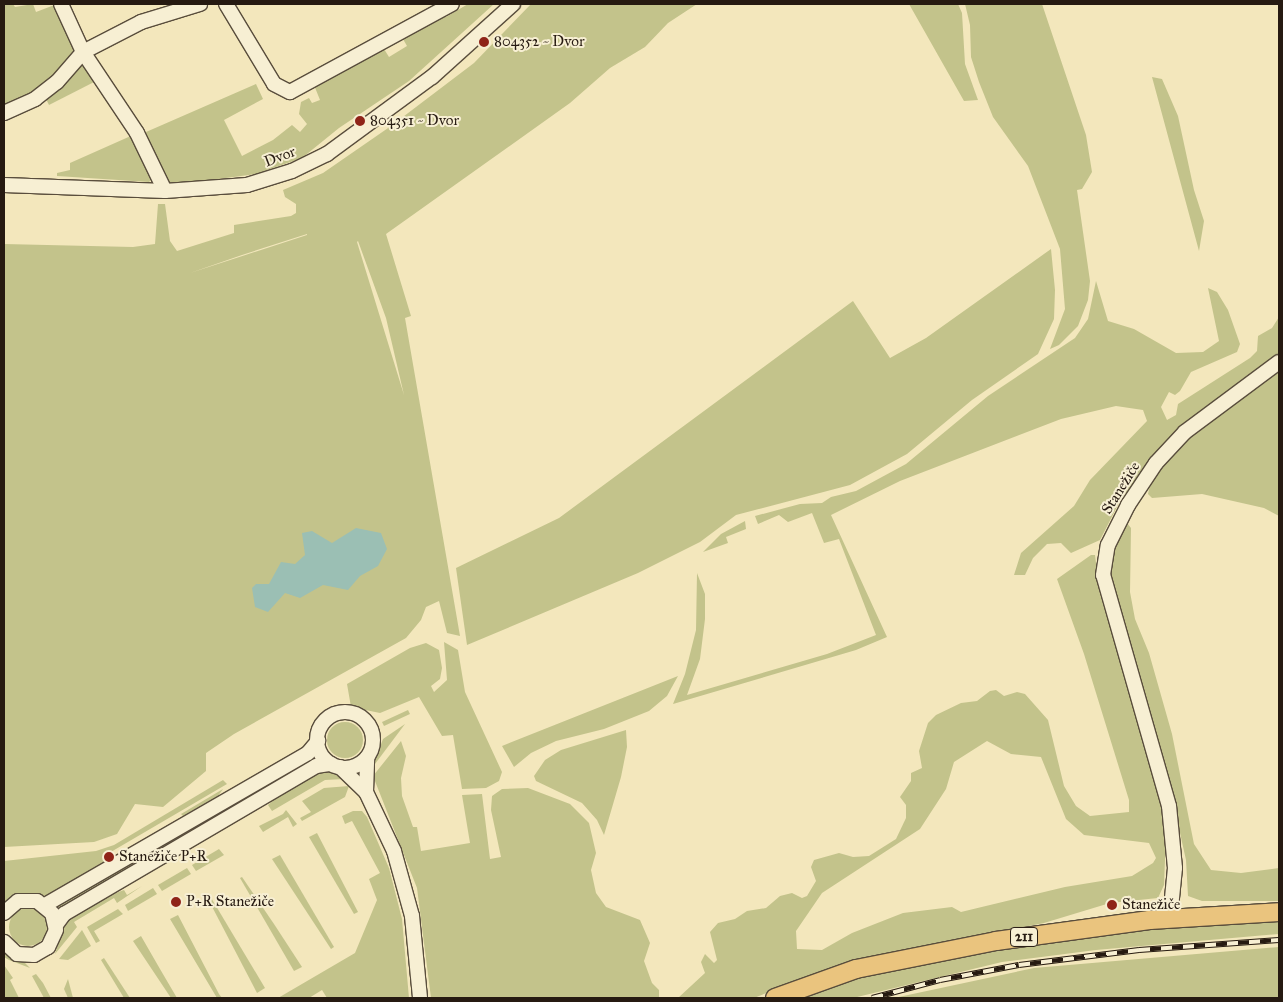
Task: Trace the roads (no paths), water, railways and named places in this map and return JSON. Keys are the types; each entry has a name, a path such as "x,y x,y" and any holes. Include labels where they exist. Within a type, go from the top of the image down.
{"main road":[{"name":"211","path":"775,998 856,970 915,955 1075,929 1170,918 1279,912"}],"street":[{"path":"61,4 83,52 137,133 165,191"},
{"path":"4,113 35,99 57,82 83,52 141,22 200,4"},
{"path":"226,4 274,84 290,92 452,4"},
{"name":"Dvor","path":"4,185 165,191 248,185 292,171 319,159 432,78 513,4"},
{"name":"Stanežiče","path":"1170,918 1175,868 1168,806 1103,575 1108,545 1128,505 1156,463 1184,432 1279,362"},
{"path":"4,913 22,900 45,906 308,753 318,741 321,727 331,716 353,714 366,721 372,732 372,745 367,757 366,792"},
{"path":"318,741 322,754 366,792 394,851 406,886 416,945 420,998"},
{"path":"4,942 17,954 34,955 52,942 56,925 64,914 316,766 352,767 367,757"},
{"path":"45,906 56,925"}],"water":[{"path":"356,528 381,533 387,549 378,566 360,576 348,590 323,585 300,598 285,593 268,612 255,607 252,588 256,584 269,584 281,562 295,564 305,555 302,533 312,531 332,543"}],"railway":[{"path":"872,998 940,980 1019,965 1139,950 1279,940"}],"place":[{"name":"804352 ~ Dvor","path":"484,42"},
{"name":"804351 ~ Dvor","path":"360,121"},
{"name":"Stanežiče P+R","path":"109,857"},
{"name":"P+R Stanežiče","path":"176,902"},
{"name":"Stanežiče","path":"1112,905"}]}
